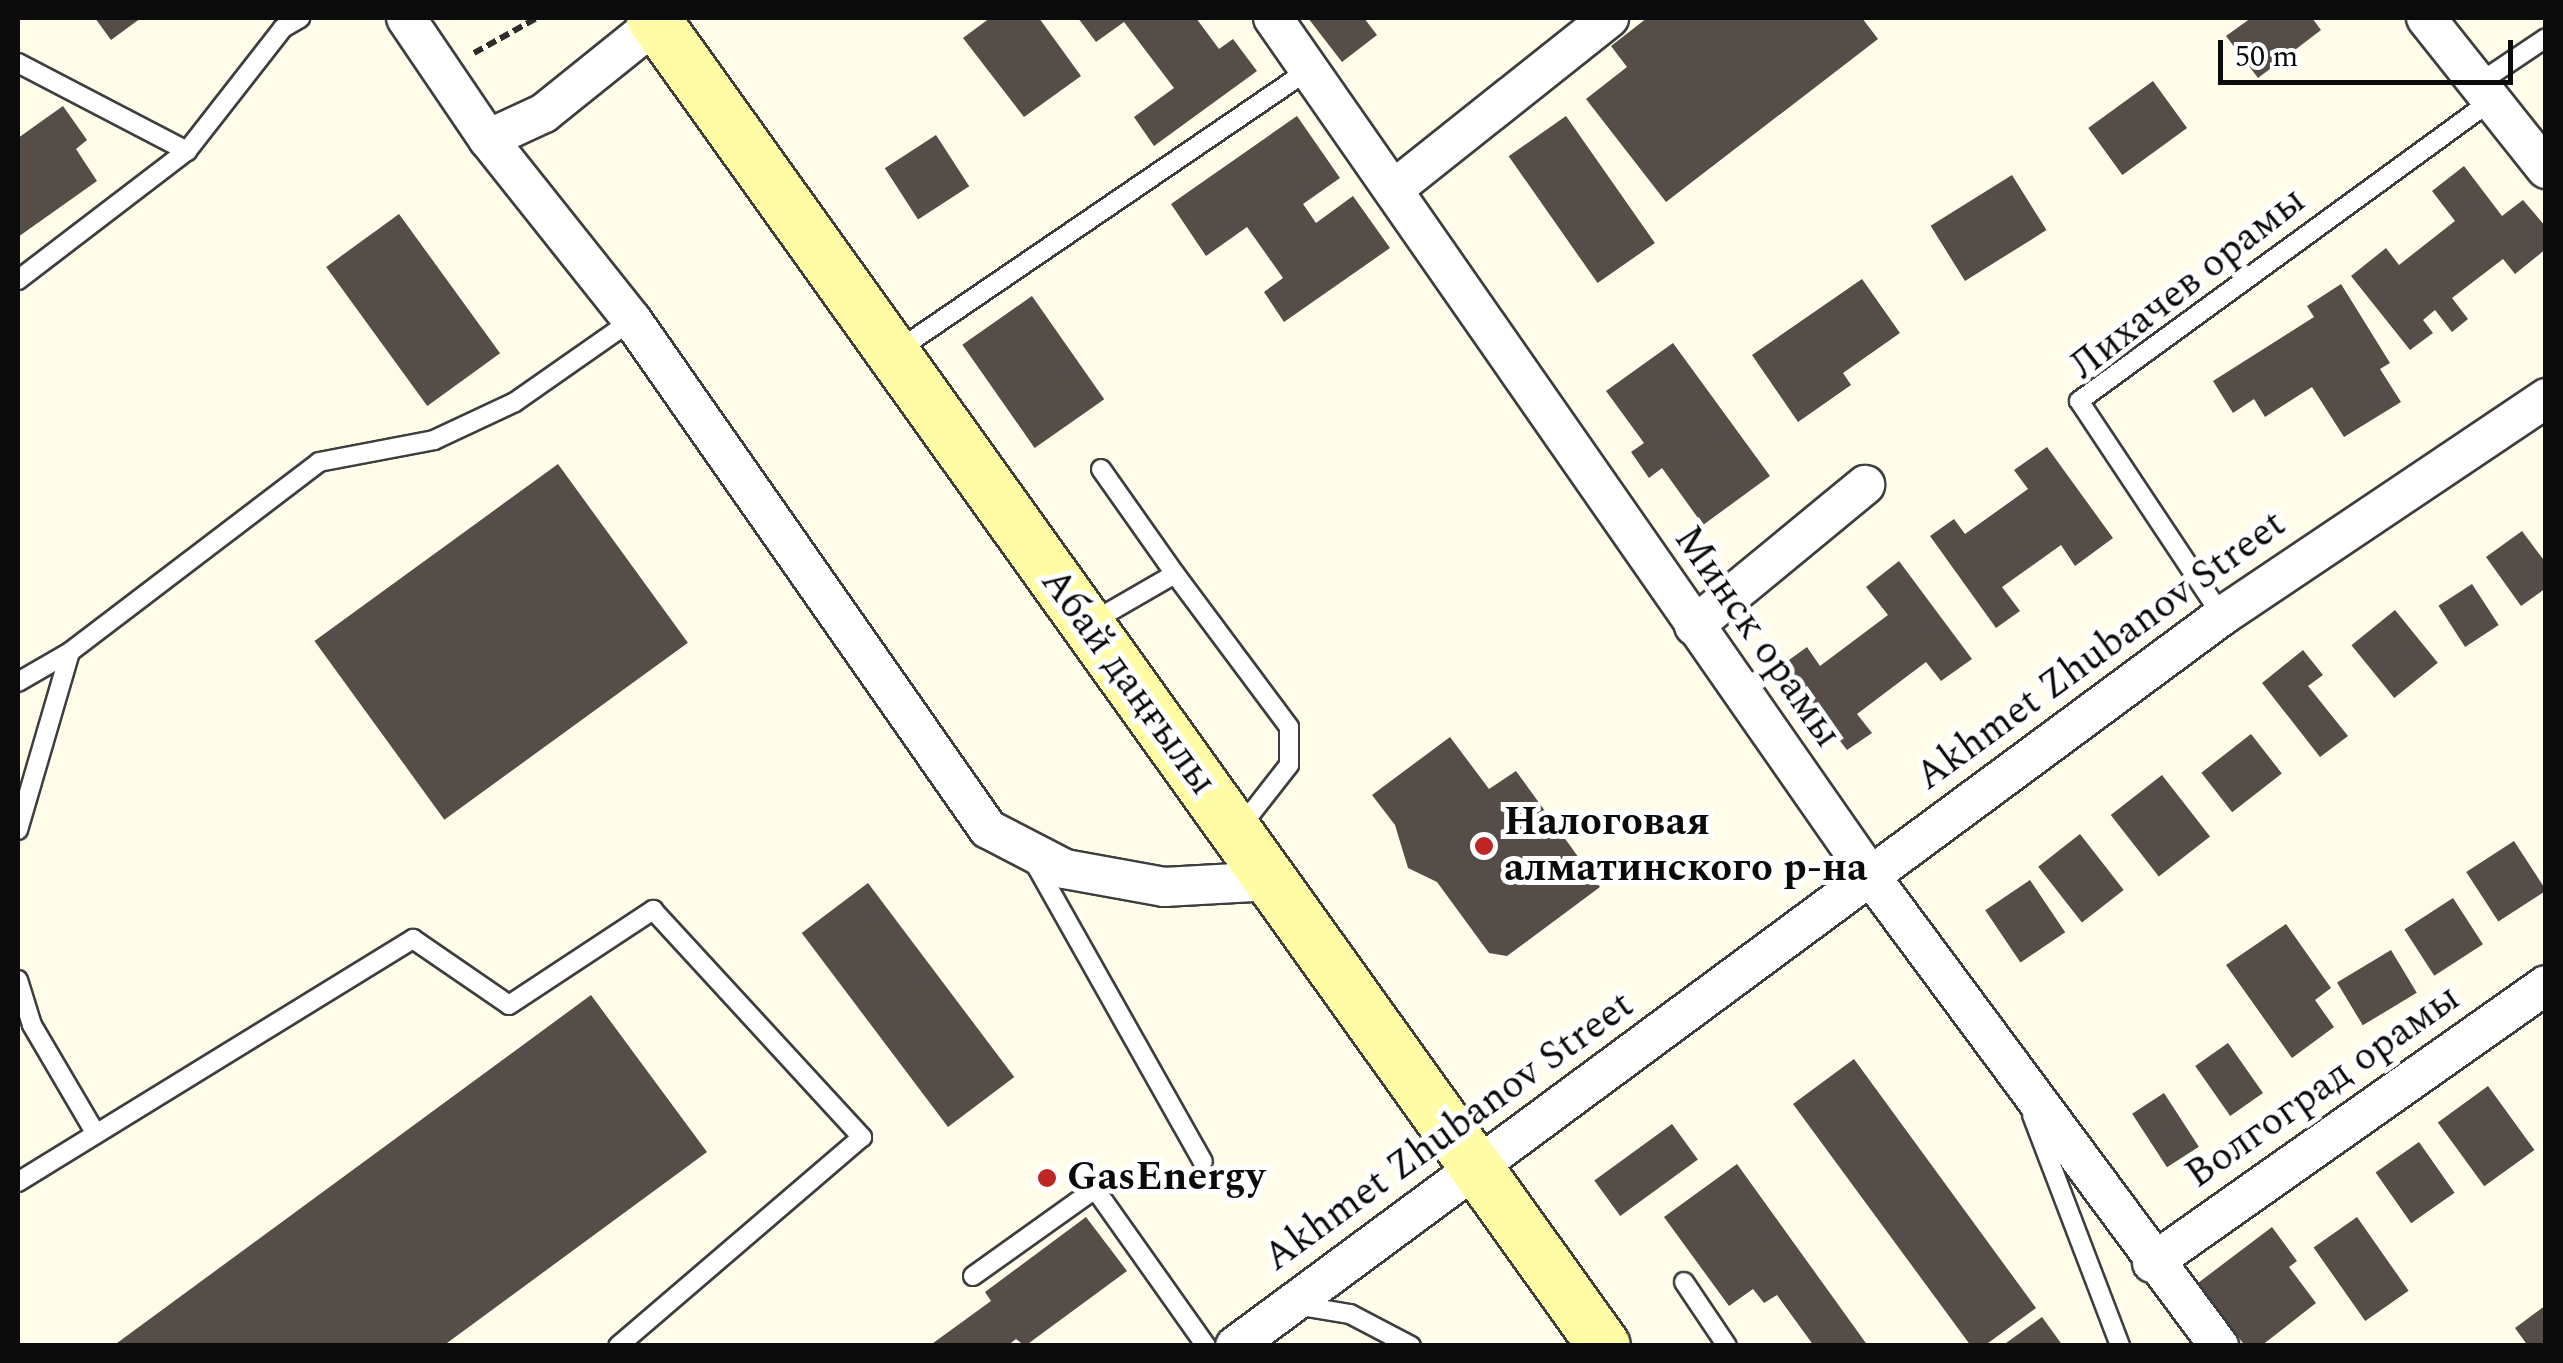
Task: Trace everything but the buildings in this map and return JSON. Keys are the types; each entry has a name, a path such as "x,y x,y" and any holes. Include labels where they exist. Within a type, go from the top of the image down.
{"street":[{"path":"406,18 488,139 632,320 988,829 1065,869 1164,886 1272,881"},
{"name":"Минск орамы","path":"1273,18 1869,874 2152,1262 2219,1346"},
{"path":"1394,189 1609,18"},
{"path":"2426,18 2482,94 2546,169"},
{"path":"488,139 544,114 657,19"},
{"name":"Абай даңғылы","path":"657,19 1085,626 1604,1346"},
{"name":"Akhmet Zhubanov Street","path":"1234,1346 1479,1169 1869,874 2222,616 2546,398"},
{"path":"1694,626 1866,485"},
{"name":"Волгоград орамы","path":"2152,1262 2546,985"}],"lane":[{"path":"18,280 187,152 283,28 300,18"},
{"path":"2482,94 2546,38"},
{"path":"20,69 187,152"},
{"path":"894,353 1310,70"},
{"name":"Лихачев орамы","path":"2222,616 2079,401 2482,94"},
{"path":"18,682 70,652 319,462 434,440 515,402 632,320"},
{"path":"1101,469 1289,727 1288,765 1236,832"},
{"path":"1085,626 1176,574"},
{"path":"18,830 70,652"},
{"path":"1026,848 1203,1162"},
{"path":"18,1182 414,939 509,1005 653,910 862,1137 618,1346"},
{"path":"18,980 32,1025 96,1134"},
{"path":"2017,1072 2120,1346"},
{"path":"973,1276 1095,1189 1206,1346"},
{"path":"1684,1282 1727,1346"},
{"path":"1290,1305 1350,1314 1411,1346"}],"path":[{"path":"428,50 456,41 478,55 520,21 536,18"}],"place":[{"name":"Налоговая алматинского р-на","path":"1484,846"},
{"name":"GasEnergy","path":"1047,1178"}]}
